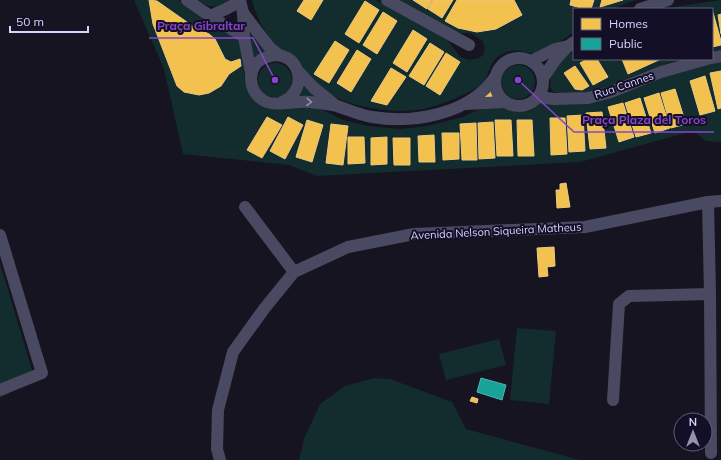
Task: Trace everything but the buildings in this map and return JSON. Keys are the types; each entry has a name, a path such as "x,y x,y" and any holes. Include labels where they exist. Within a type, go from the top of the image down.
{"street":[{"path":"187,0 244,37"},
{"path":"210,16 226,9 240,0 243,14 244,37 252,85 257,96 264,101 272,103 308,102 336,106 364,115 388,120 424,117 454,109 465,104 489,86 501,65 512,59 518,58 531,61 539,68 544,78"},
{"path":"387,0 469,45"},
{"path":"643,8 668,0"},
{"path":"243,14 270,48 279,56 290,61 314,88 336,106"},
{"path":"531,61 555,49 571,44"},
{"path":"465,104 505,102 517,106 523,106 529,104 539,97 543,88 544,78 552,64 571,44"},
{"path":"251,73 259,61 265,57 279,56"},
{"name":"Rua Cannes","path":"539,97 554,99 588,98 612,92 661,72 703,60"},
{"path":"280,103 287,100 296,91 299,78 298,71"},
{"path":"495,77 496,91 505,102"},
{"name":"Avenida Nelson Siqueira Matheus","path":"220,460 217,449 218,410 233,352 264,309 294,272 348,247 414,234 585,227 708,202 721,201"},
{"path":"708,202 712,453"},
{"path":"245,207 294,272"},
{"path":"0,235 42,373 0,390"},
{"path":"613,400 619,304 629,296 710,294"}],"green space":[{"path":"134,0 178,0 237,39 242,49 247,85 254,99 311,107 323,110 343,120 368,126 400,129 427,126 463,117 477,110 495,106 518,112 531,111 542,102 637,88 669,75 711,62 721,61 721,142 706,141 693,131 580,162 317,176 289,165 183,154 164,69"},
{"path":"197,0 227,0 227,2 221,7 208,6"},
{"path":"252,0 376,0 446,38 460,57 469,60 479,58 483,55 485,48 482,40 470,33 455,33 396,0 635,0 615,8 573,8 573,33 556,44 537,53 509,51 504,53 495,60 485,80 476,88 457,98 437,105 424,109 406,111 393,111 355,104 332,95 322,89 287,58 268,36 255,10"},
{"path":"721,0 721,51 713,52 713,8 673,8"},
{"path":"248,26 267,53 262,53 254,57"},
{"path":"573,52 573,60 680,60 597,90 569,94 554,92 550,87 554,69 563,58"},
{"path":"272,63 278,63 282,64 289,70 292,80 291,87 285,94 278,97 272,97 268,96 261,90 258,83 258,77 259,73 265,66"},
{"path":"515,65 521,65 525,66 532,72 535,82 534,89 528,96 521,99 515,99 511,98 504,92 501,85 501,79 502,75 508,68"},
{"path":"304,87 319,99 297,96 301,93"},
{"path":"0,263 35,380 0,398"},
{"path":"517,328 556,331 549,404 510,400"},
{"path":"499,339 506,365 446,380 439,354"},
{"path":"374,378 390,379 452,402 466,429 580,460 299,460 304,439 320,404 345,386"}],"place":[{"name":"Praça Gibraltar","path":"275,80"},
{"name":"Praça Plaza del Toros","path":"518,80"}]}
